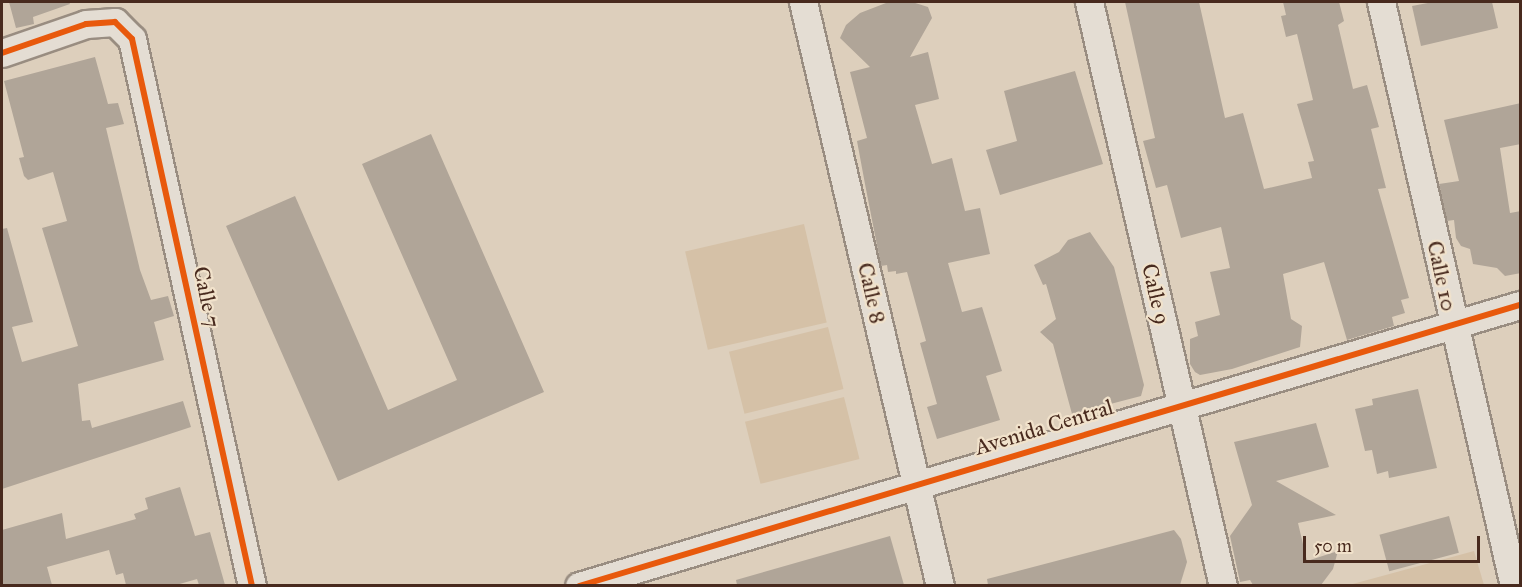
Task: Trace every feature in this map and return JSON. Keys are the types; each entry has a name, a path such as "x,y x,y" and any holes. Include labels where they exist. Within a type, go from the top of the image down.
{"street":[{"name":"Calle 8","path":"803,2 940,585"},
{"name":"Calle 9","path":"1089,2 1223,585"},
{"name":"Calle 10","path":"1382,2 1453,324 1514,585"},
{"name":"Calle 7","path":"2,53 86,24 115,22 132,39 252,585"},
{"name":"Avenida Central","path":"579,585 632,578 917,485 1181,403 1521,305"}],"shaded area":[{"path":"804,224 827,322 708,350 685,251"},
{"path":"828,327 843,389 745,414 729,352"},
{"path":"844,397 859,459 761,484 745,422"},
{"path":"1474,551 1484,585 1349,585"}],"building":[{"path":"9,2 69,2 70,4 33,17 34,24 16,28"},
{"path":"912,2 928,7 932,18 910,57 928,52 939,99 915,105 932,164 952,158 965,211 980,208 990,254 948,263 962,312 982,307 1002,371 986,376 1000,420 937,439 927,407 937,404 920,343 926,341 907,272 896,274 896,271 888,272 887,265 881,266 857,141 867,138 850,72 870,67 840,38 846,25 860,13 886,3"},
{"path":"1125,2 1199,2 1225,118 1243,113 1264,189 1312,178 1308,162 1314,161 1297,104 1313,100 1297,34 1286,37 1281,16 1286,15 1283,2 1339,2 1344,21 1338,25 1353,89 1367,85 1379,127 1371,129 1386,188 1378,189 1409,298 1401,300 1405,313 1392,317 1394,326 1347,340 1324,262 1283,274 1291,319 1302,326 1300,347 1232,369 1200,375 1195,372 1190,364 1190,339 1198,336 1195,322 1220,315 1210,272 1230,268 1221,227 1181,238 1167,185 1156,188 1143,141 1155,138"},
{"path":"1433,2 1492,2 1498,28 1421,46 1412,6"},
{"path":"95,57 108,104 118,103 124,124 106,128 140,270 151,300 168,296 174,316 154,322 164,360 78,384 82,421 90,420 92,428 183,401 191,427 2,489 2,229 7,228 33,322 12,327 22,362 78,346 42,228 67,221 53,172 28,180 24,176 19,158 24,157 4,81"},
{"path":"1075,71 1103,164 1000,195 986,150 1017,141 1004,91"},
{"path":"1521,103 1521,144 1500,148 1510,213 1521,211 1521,273 1505,276 1497,268 1473,264 1470,249 1461,246 1456,238 1454,220 1447,221 1439,184 1459,181 1444,120"},
{"path":"431,134 544,392 338,481 226,226 295,196 388,410 457,380 362,164"},
{"path":"1090,232 1114,267 1144,385 1141,396 1072,414 1053,344 1040,332 1056,319 1046,284 1043,285 1034,265 1059,252 1068,240"},
{"path":"1418,389 1437,468 1389,478 1388,471 1377,474 1372,450 1365,451 1355,409 1373,405 1372,399"},
{"path":"1316,423 1329,467 1276,481 1336,515 1298,523 1307,561 1338,551 1333,569 1321,585 1253,585 1250,580 1240,582 1230,536 1252,505 1234,442"},
{"path":"180,487 195,536 210,532 225,585 199,585 197,579 176,585 126,585 123,573 116,575 109,550 47,567 52,585 2,585 2,530 62,513 66,539 136,519 134,514 148,509 145,498"},
{"path":"1449,516 1459,553 1389,571 1379,535"},
{"path":"1174,530 1181,539 1187,562 1180,585 988,585 987,579"},
{"path":"890,536 904,585 737,585 736,580"}],"cycle path":[{"path":"2,53 86,24 115,22 132,39 252,586"},
{"path":"579,586 1520,305"}]}
